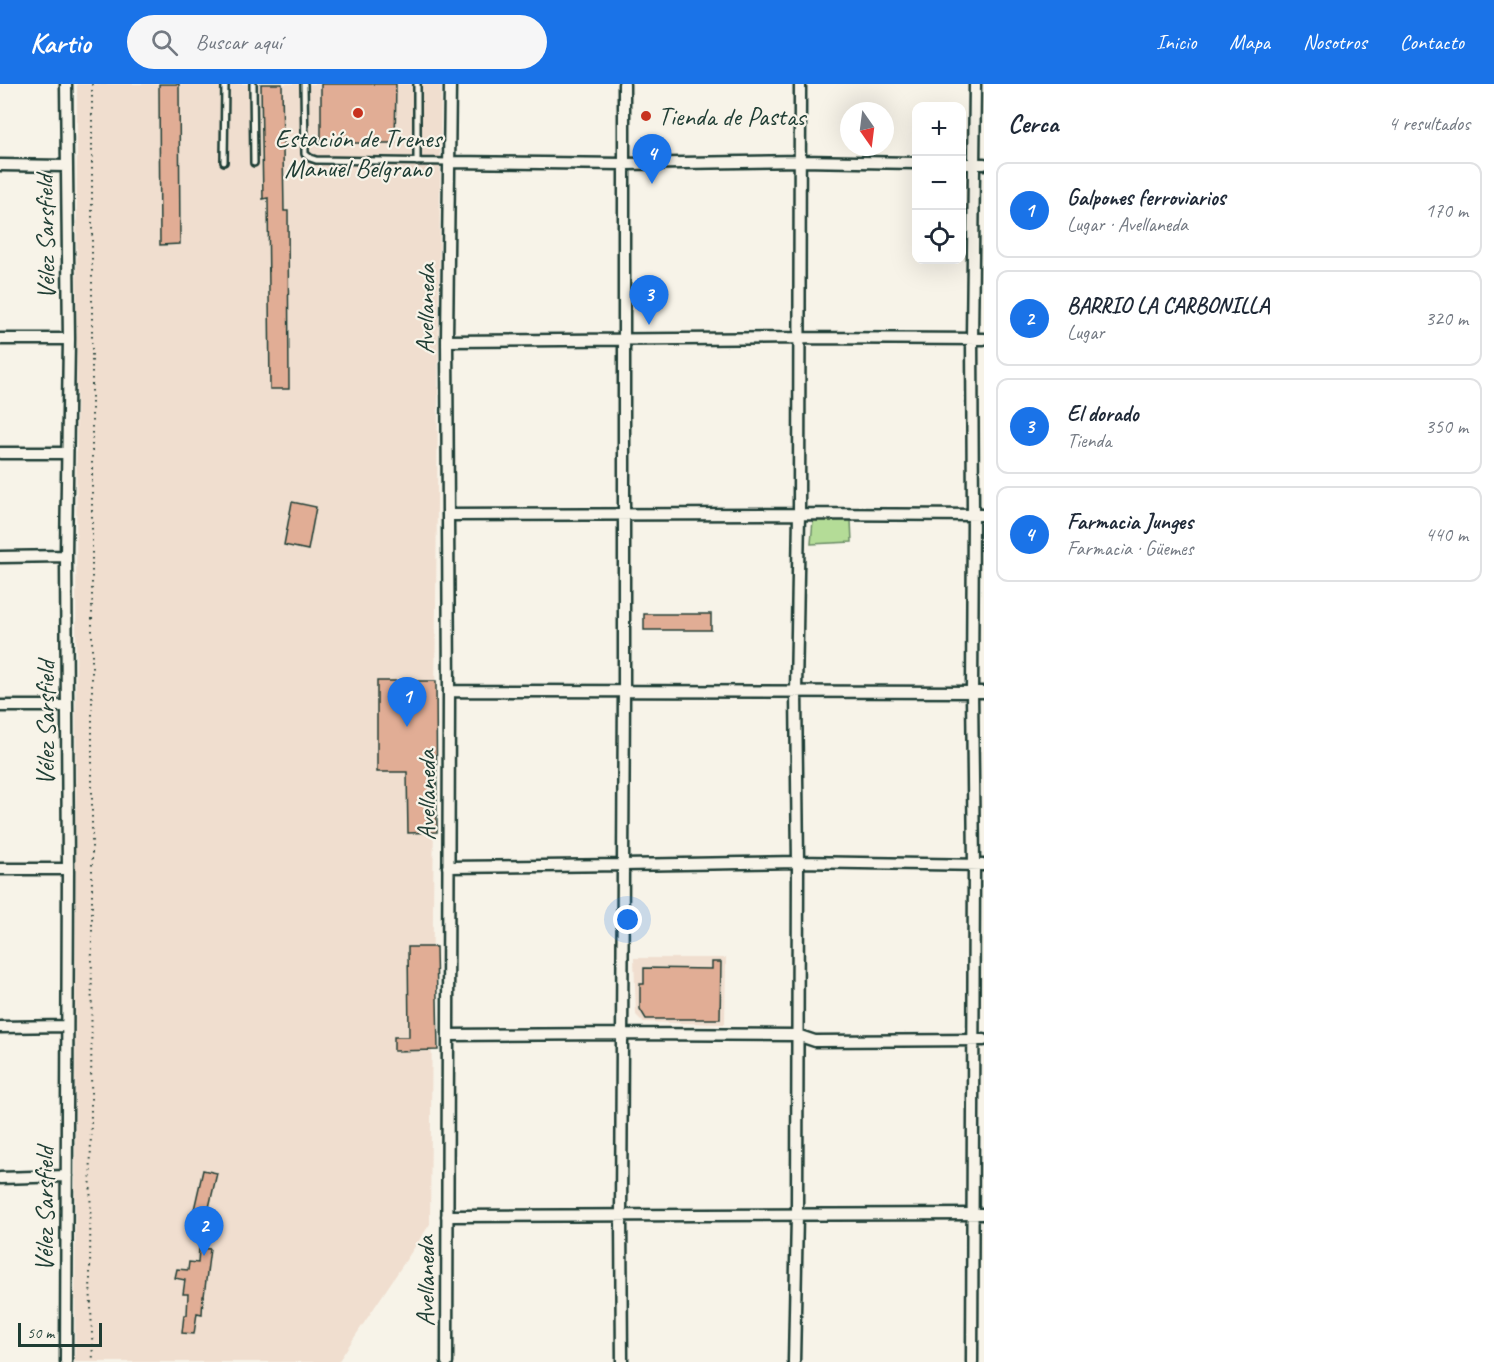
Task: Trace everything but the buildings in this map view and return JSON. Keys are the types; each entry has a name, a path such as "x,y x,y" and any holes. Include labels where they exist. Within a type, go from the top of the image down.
{"street":[{"name":"Vélez Sarsfield","path":"66,84 69,339 66,556 68,869 66,1362"},
{"name":"Avellaneda","path":"447,1362 449,691 447,341 450,84"},
{"path":"622,1362 624,84"},
{"path":"794,1362 800,84"},
{"path":"972,1362 979,1214 979,865 972,692 979,515 972,339 979,164 975,84"},
{"path":"450,162 912,163"},
{"path":"0,165 66,166"},
{"path":"0,339 69,339"},
{"path":"447,341 984,339"},
{"path":"0,453 67,453"},
{"path":"448,515 979,515"},
{"path":"0,557 66,556"},
{"path":"449,691 984,692"},
{"path":"0,706 67,706"},
{"path":"448,867 798,862 979,865"},
{"path":"0,869 68,869"},
{"path":"0,1027 67,1026"},
{"path":"448,1035 797,1035 815,1041 978,1040"},
{"path":"0,1178 67,1176"},
{"path":"447,1216 979,1214"}],"lane":[{"path":"224,162 225,84"},
{"path":"253,84 254,163"},
{"path":"304,84 305,154 310,158 316,160 450,162"},
{"path":"417,84 417,162"}],"path":[{"path":"92,84 90,1279 93,1362"}],"shaded area":[{"path":"77,84 441,84 430,1224 338,1362 75,1362"},
{"path":"634,958 726,958 725,1024 643,1022 636,1015"}],"green space":[{"path":"813,520 851,520 852,542 811,544"}],"place":[{"name":"Estación de Trenes Manuel Belgrano","path":"358,113"},
{"name":"Tienda de Pastas","path":"646,116"},
{"name":"Farmacia Junges","path":"652,184"},
{"name":"El dorado","path":"649,325"},
{"name":"Galpones ferroviarios","path":"407,727"},
{"name":"BARRIO LA CARBONILLA","path":"204,1256"}]}
